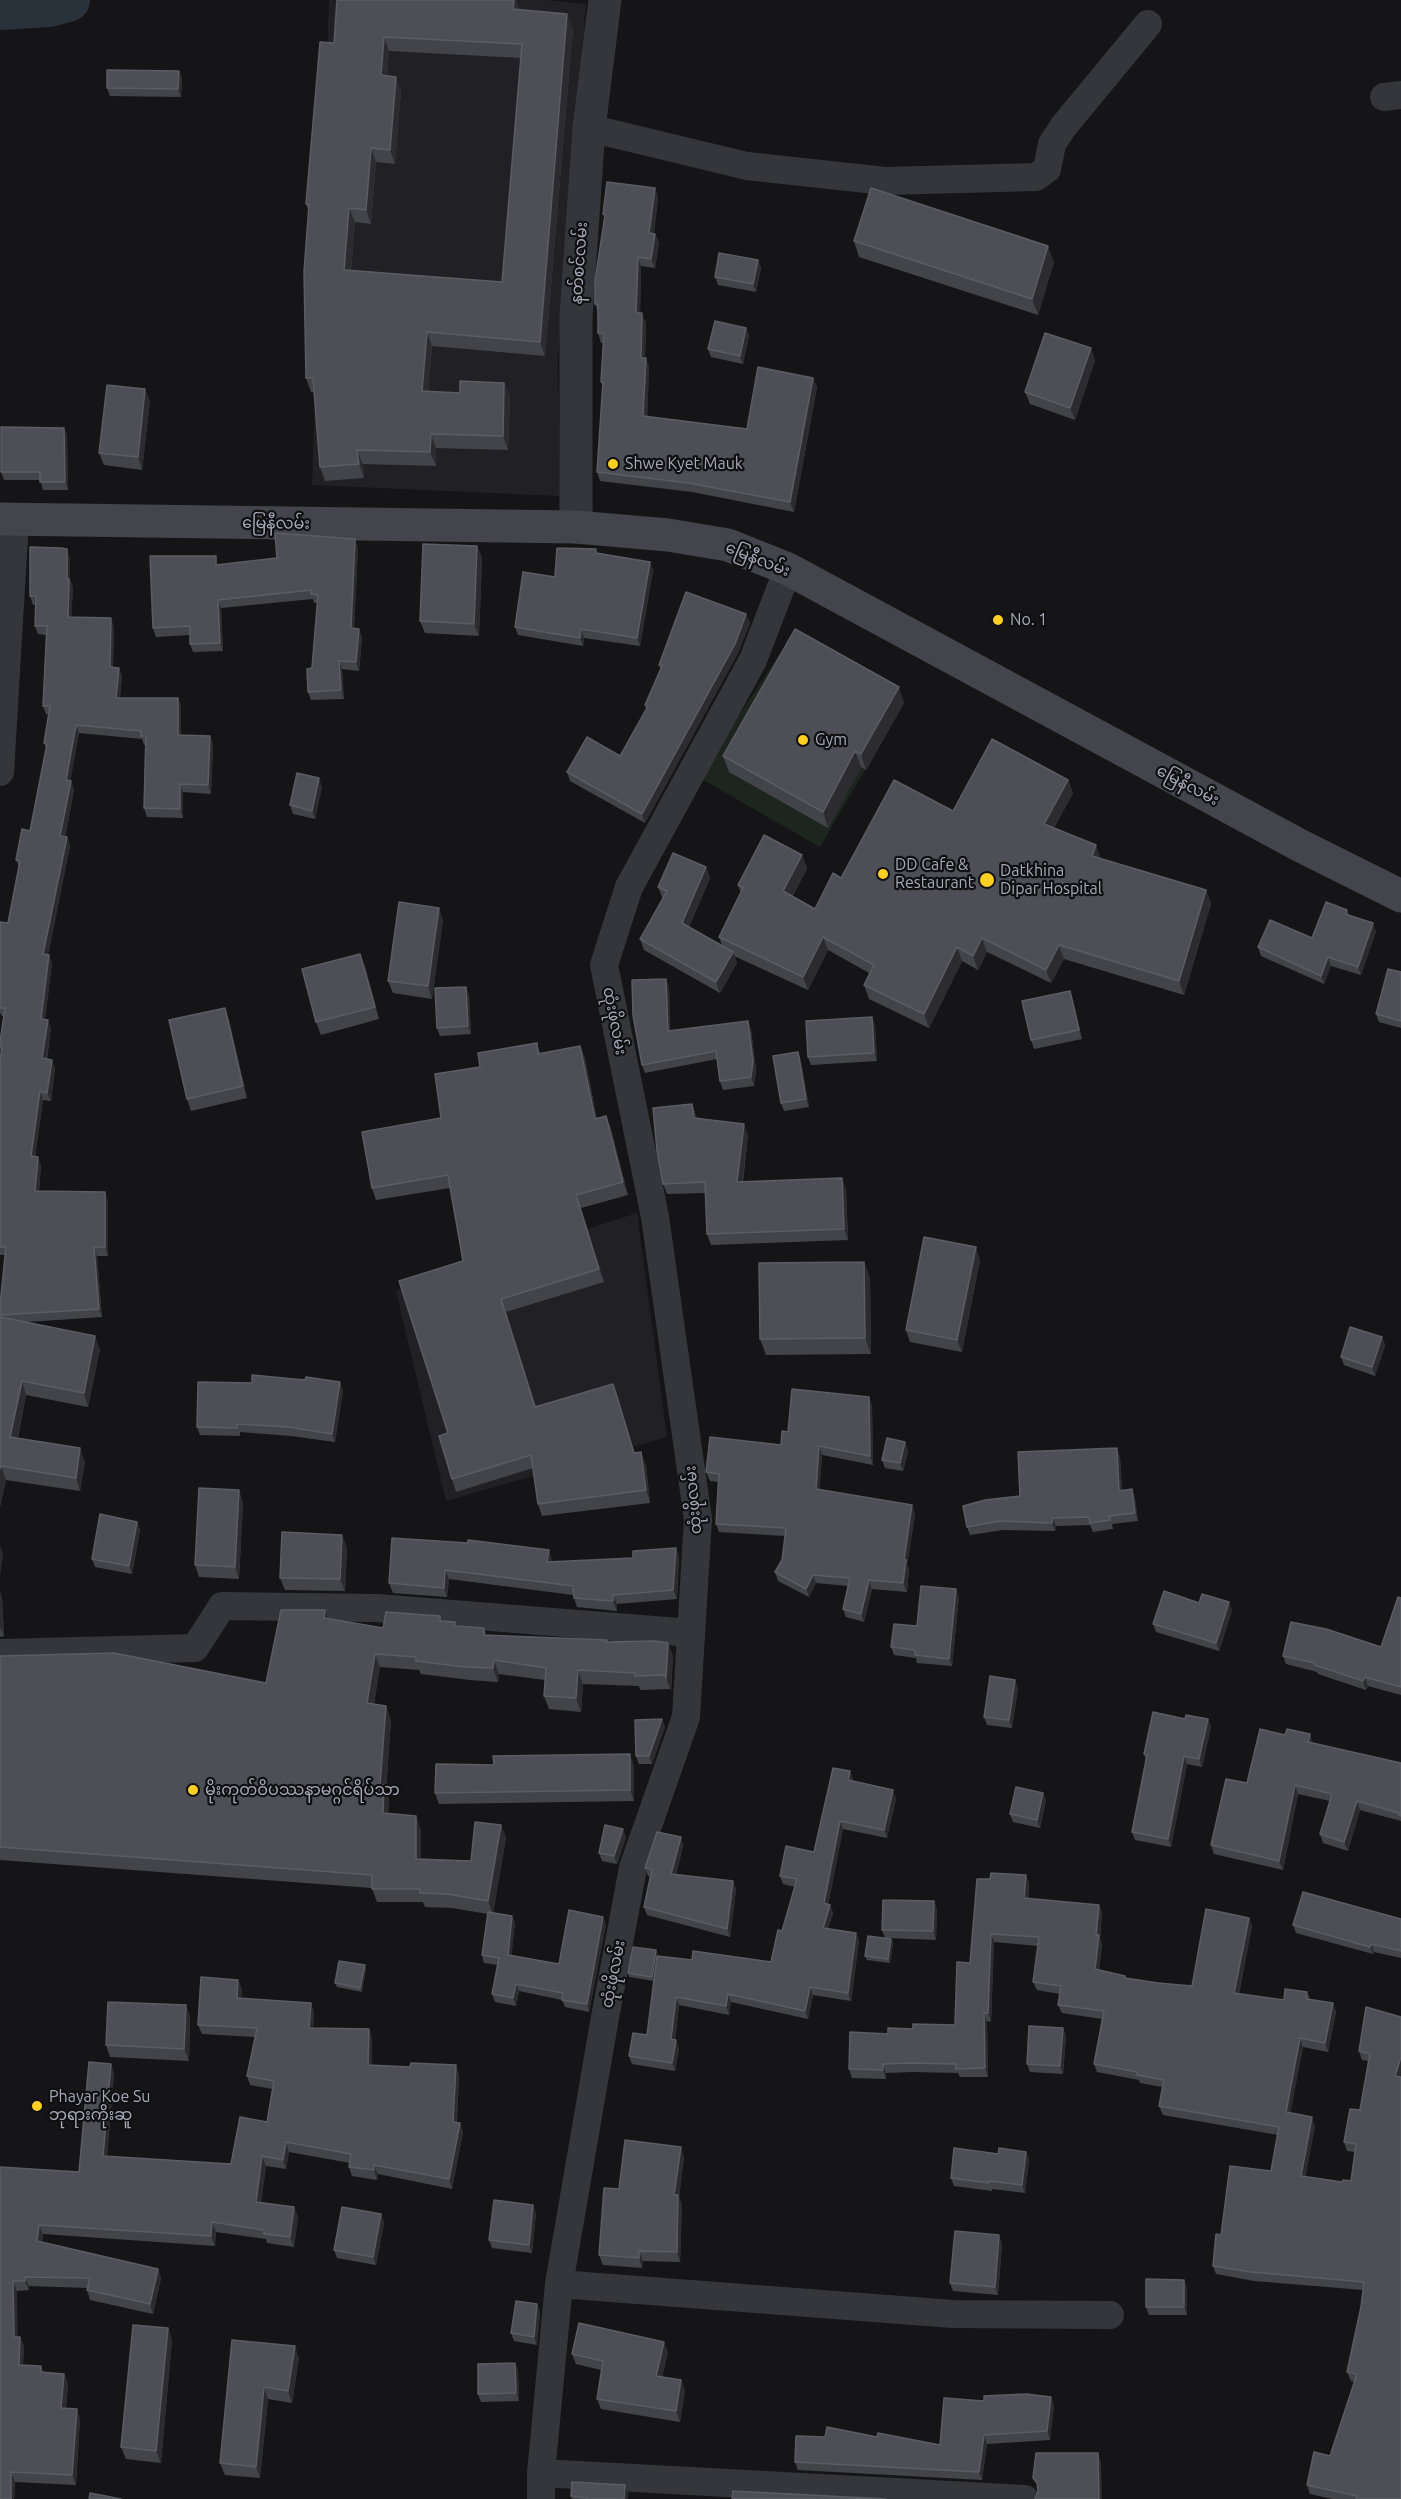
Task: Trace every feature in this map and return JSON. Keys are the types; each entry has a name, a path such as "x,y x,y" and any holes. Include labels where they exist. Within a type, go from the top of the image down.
{"main road":[{"name":"မြေနီလမ်း","path":"8,520 576,527 668,535 728,545 788,569 1299,845 1401,896"}],"street":[{"name":"နတ်စင်လမ်း","path":"576,527 576,316 589,128 605,0"},
{"path":"589,128 747,166 885,181 1036,177 1047,169 1052,144 1063,128 1148,24"},
{"path":"0,772 8,520"},
{"name":"ထုံးဖိုလမ်း","path":"541,2486 559,2284 584,2130 633,1868 686,1717 698,1519 655,1217 604,965 629,887 753,660 788,569"},
{"path":"0,1653 195,1648 222,1606 377,1608 691,1633"},
{"path":"559,2284 953,2314 1110,2314"},
{"path":"541,2486 1025,2499"}],"shaded area":[{"path":"329,0 545,0 586,4 558,358 560,496 312,485"},
{"name":"Gym","path":"789,640 904,703 820,847 698,777"},
{"path":"637,1213 667,1437 446,1501 396,1291"}],"building":[{"path":"337,0 514,0 513,9 567,14 540,342 427,332 422,391 460,393 460,381 504,383 503,436 431,434 430,452 357,450 359,464 320,467 313,378 306,378 304,272 309,205 306,204 320,42 334,43","holes":["384,37 522,44 502,282 344,270 349,208 366,210 371,148 390,150 396,77 381,75"]},
{"path":"107,70 179,71 178,89 107,88"},
{"path":"607,182 655,188 649,233 655,234 651,259 638,257 636,313 642,313 641,358 646,358 643,416 747,429 758,367 813,378 790,502 688,483 597,472 604,333 598,333 595,281 605,215 603,214"},
{"path":"871,188 1048,246 1032,299 854,241"},
{"path":"719,253 758,260 753,284 715,277"},
{"path":"715,321 746,328 740,356 708,349"},
{"path":"1045,333 1091,348 1070,408 1025,392"},
{"path":"107,385 145,389 138,457 99,453"},
{"path":"1,427 64,428 65,482 40,482 40,472 1,472"},
{"path":"275,533 355,539 351,628 359,629 356,662 339,661 341,690 308,692 307,669 312,668 318,595 311,594 312,590 218,600 220,643 190,644 190,626 153,628 150,556 216,556 216,565 277,558"},
{"path":"423,544 477,546 474,624 420,621"},
{"path":"30,547 67,549 68,617 111,618 110,667 119,668 116,698 178,698 178,735 210,736 208,785 180,784 180,809 144,808 146,736 141,736 141,731 76,725 66,780 71,781 60,836 67,837 43,954 49,955 41,1019 48,1020 42,1058 52,1060 47,1093 40,1091 31,1156 38,1157 35,1191 105,1192 105,1247 94,1247 99,1309 0,1315 6,1247 0,1247 0,1060 2,1047 0,1042 5,1008 0,1008 0,922 8,923 20,861 16,860 22,829 30,831 47,744 44,743 50,706 43,706 47,626 35,626 36,596 30,596"},
{"path":"557,548 596,549 596,553 650,562 637,638 581,629 580,638 515,627 523,572 555,577"},
{"path":"686,592 746,614 735,644 642,814 567,772 587,737 620,756 648,706 645,705 662,666 659,665"},
{"name":"Gym","path":"795,629 899,687 861,754 855,751 823,812 723,756"},
{"path":"992,739 1068,780 1044,824 1096,845 1092,856 1206,890 1179,981 1059,945 1046,970 982,938 973,956 957,947 924,1014 864,985 874,965 823,937 803,977 719,937 743,888 738,885 764,835 802,855 783,891 815,909 833,873 841,878 894,780 953,811"},
{"path":"297,773 319,778 312,811 290,805"},
{"path":"673,853 706,867 682,923 733,952 716,982 640,939 667,891 658,887"},
{"path":"399,902 439,908 428,986 388,981"},
{"path":"1326,902 1347,910 1345,914 1373,923 1358,967 1328,957 1321,976 1258,947 1270,920 1312,938"},
{"path":"360,954 375,1007 316,1022 302,969"},
{"path":"1388,969 1401,972 1401,1021 1376,1014"},
{"path":"666,979 668,1031 748,1021 753,1061 751,1077 720,1081 716,1051 642,1065 633,1015 632,980"},
{"path":"466,987 468,1026 437,1028 435,988"},
{"path":"1070,991 1079,1030 1031,1040 1022,1001"},
{"path":"225,1008 243,1086 187,1099 169,1020"},
{"path":"872,1017 874,1053 808,1057 806,1021"},
{"path":"537,1043 538,1054 580,1046 595,1119 606,1116 623,1182 576,1195 599,1269 501,1299 535,1407 613,1384 634,1453 641,1452 646,1490 538,1504 531,1455 452,1479 439,1436 448,1433 399,1281 463,1261 448,1175 372,1188 362,1132 441,1118 435,1074 480,1067 478,1053"},
{"path":"798,1052 806,1099 781,1103 773,1056"},
{"path":"692,1104 694,1118 744,1124 737,1182 842,1178 844,1229 707,1234 705,1182 663,1184 657,1151 653,1108"},
{"path":"924,1237 976,1247 957,1340 906,1330"},
{"path":"864,1262 865,1338 760,1339 759,1263"},
{"path":"0,1317 95,1336 84,1393 22,1381 10,1437 80,1448 76,1478 1,1466 0,1469"},
{"path":"1350,1327 1382,1337 1372,1367 1341,1357"},
{"path":"252,1375 305,1380 306,1377 340,1382 332,1434 288,1427 237,1424 237,1428 197,1427 198,1382 252,1383"},
{"path":"792,1389 869,1397 870,1456 819,1446 816,1489 912,1505 903,1583 869,1580 861,1614 843,1609 850,1578 813,1575 806,1589 775,1572 782,1560 786,1528 716,1524 719,1474 706,1472 710,1437 781,1445 782,1431 788,1432"},
{"path":"887,1438 905,1442 900,1463 882,1460"},
{"path":"1117,1448 1119,1491 1132,1489 1135,1513 1109,1516 1110,1520 1090,1523 1089,1517 1053,1518 1052,1523 1000,1521 967,1527 963,1506 985,1500 1020,1496 1018,1452"},
{"path":"199,1488 239,1490 235,1567 195,1565"},
{"path":"100,1514 137,1522 129,1566 92,1559"},
{"path":"282,1532 342,1535 340,1579 280,1578"},
{"path":"392,1538 468,1543 468,1540 549,1550 547,1562 633,1558 633,1551 676,1548 673,1590 613,1595 613,1601 574,1598 573,1586 445,1570 444,1588 389,1583"},
{"path":"921,1586 956,1589 949,1659 915,1655 915,1650 891,1647 894,1624 917,1626"},
{"path":"1164,1591 1199,1603 1202,1594 1229,1602 1216,1643 1153,1624"},
{"path":"1398,1597 1401,1598 1401,1687 1365,1677 1363,1681 1315,1665 1315,1663 1283,1656 1291,1622 1326,1629 1381,1647"},
{"name":"မိုးကုတ်ဝိပဿနာမဂ္ဂင်ရိပ်သာ","path":"281,1610 325,1610 324,1618 383,1628 386,1612 440,1616 440,1621 455,1622 454,1626 484,1628 484,1635 668,1643 666,1678 665,1675 635,1676 635,1673 578,1670 576,1698 544,1696 546,1668 494,1660 493,1668 465,1667 416,1661 416,1657 375,1654 367,1703 386,1706 380,1785 384,1785 383,1813 416,1816 416,1859 471,1861 475,1822 501,1825 488,1901 447,1894 420,1893 420,1889 372,1889 372,1875 0,1847 0,1656 114,1653 266,1683"},
{"path":"990,1676 1015,1680 1009,1720 984,1717"},
{"path":"1153,1712 1185,1719 1186,1715 1208,1719 1199,1759 1184,1756 1168,1839 1132,1832"},
{"path":"662,1719 649,1756 636,1756 635,1720"},
{"path":"1260,1729 1285,1735 1287,1729 1310,1734 1308,1742 1401,1763 1401,1816 1399,1813 1357,1801 1344,1842 1320,1834 1332,1794 1295,1785 1279,1861 1211,1845 1226,1779 1247,1783"},
{"path":"630,1754 630,1790 435,1793 436,1764 494,1765 493,1756"},
{"path":"833,1768 850,1771 848,1780 893,1790 884,1830 840,1821 824,1903 830,1905 823,1928 856,1933 848,1993 810,1987 805,2011 728,1994 726,2006 676,1997 671,2039 676,2040 672,2063 629,2056 633,2033 647,2035 657,1956 692,1960 693,1951 771,1962 778,1930 782,1931 797,1879 780,1876 786,1846 814,1852"},
{"path":"1016,1787 1043,1793 1037,1820 1010,1814"},
{"path":"605,1825 623,1829 614,1856 599,1853"},
{"path":"657,1832 681,1837 671,1874 733,1881 727,1929 644,1907 652,1869 645,1868"},
{"path":"991,1873 1026,1875 1024,1898 1099,1905 1096,1935 1099,1935 1095,1969 1125,1976 1125,1978 1192,1986 1206,1909 1249,1918 1234,1993 1284,2000 1285,1989 1307,1992 1306,1999 1333,2003 1325,2043 1300,2038 1286,2112 1312,2117 1301,2176 1342,2182 1343,2180 1351,2181 1356,2144 1344,2142 1350,2109 1360,2110 1370,2054 1359,2051 1366,2007 1401,2017 1401,2057 1395,2076 1401,2077 1401,2499 1358,2499 1357,2496 1307,2485 1314,2452 1330,2456 1357,2374 1347,2372 1364,2282 1251,2272 1213,2266 1216,2234 1221,2235 1230,2166 1271,2171 1279,2127 1159,2106 1164,2080 1094,2064 1104,2011 1058,2005 1061,1986 1033,1982 1039,1937 991,1934 988,2013 984,2013 985,2068 956,2069 956,2064 909,2063 883,2064 883,2070 849,2069 850,2032 888,2034 888,2028 913,2029 913,2024 955,2025 957,1962 970,1963 977,1879 990,1879"},
{"path":"1303,1892 1401,1919 1401,1951 1371,1944 1370,1947 1293,1925"},
{"path":"883,1900 934,1901 933,1931 882,1930"},
{"path":"569,1910 603,1917 587,2004 562,2000 563,1993 516,1984 513,1998 492,1994 499,1958 482,1955 488,1912 512,1916 508,1955 559,1964"},
{"path":"868,1936 891,1939 888,1959 865,1956"},
{"path":"633,1947 656,1950 652,1977 628,1973"},
{"path":"339,1961 365,1965 360,1988 335,1983"},
{"path":"201,1977 238,1980 237,1998 311,2003 309,2028 369,2029 368,2065 410,2067 411,2063 456,2065 453,2122 460,2123 449,2179 374,2165 374,2170 349,2167 351,2154 286,2142 283,2160 262,2156 256,2202 294,2207 290,2237 264,2234 264,2230 212,2222 211,2236 39,2225 37,2241 158,2269 150,2304 87,2290 90,2278 25,2277 25,2281 13,2281 14,2337 20,2337 19,2365 41,2366 40,2372 64,2374 61,2408 77,2409 72,2475 11,2472 11,2499 0,2499 0,2167 79,2172 89,2062 111,2064 103,2156 231,2164 240,2117 267,2122 274,2081 247,2076 257,2028 198,2025"},
{"path":"108,2002 186,2005 184,2049 106,2045"},
{"path":"1029,2026 1063,2028 1060,2066 1027,2064"},
{"path":"625,2140 681,2147 674,2195 678,2195 677,2252 639,2251 639,2258 599,2255 604,2188 619,2189"},
{"path":"954,2148 998,2154 999,2148 1026,2152 1022,2185 951,2178"},
{"path":"494,2200 533,2205 529,2245 489,2240"},
{"path":"342,2207 381,2214 373,2257 334,2250"},
{"path":"955,2231 999,2235 995,2287 950,2283"},
{"path":"1146,2279 1184,2280 1184,2307 1146,2307"},
{"path":"516,2301 537,2304 534,2337 511,2333"},
{"path":"579,2323 664,2342 656,2376 681,2380 676,2411 597,2399 603,2361 572,2354"},
{"path":"133,2325 168,2328 156,2451 121,2447"},
{"path":"232,2340 295,2346 288,2391 264,2387 256,2467 220,2463"},
{"path":"515,2363 516,2393 478,2394 478,2364"},
{"path":"1026,2394 1051,2397 1047,2431 984,2435 979,2472 795,2462 796,2436 825,2437 827,2427 877,2437 878,2433 940,2445 944,2398 984,2401 984,2396"},
{"path":"1036,2453 1098,2453 1099,2499 1035,2499 1038,2491 1037,2483 1033,2478"},
{"path":"572,2482 625,2485 624,2499 586,2499 571,2496"},
{"path":"733,2491 886,2499 732,2499"},
{"path":"90,2493 121,2499 89,2499"}],"waterway":[{"path":"0,8 49,5 68,0"}],"place":[{"name":"Shwe Kyet Mauk","path":"613,464"},
{"name":"No. 1","path":"998,620"},
{"name":"Gym","path":"803,740"},
{"name":"DD Cafe & Restaurant","path":"883,874"},
{"name":"Datkhina Dipar Hospital","path":"987,880"},
{"name":"မိုးကုတ်ဝိပဿနာမဂ္ဂင်ရိပ်သာ","path":"193,1790"},
{"name":"Phayar Koe Su ဘုရားကိုးဆူ","path":"37,2106"}]}
